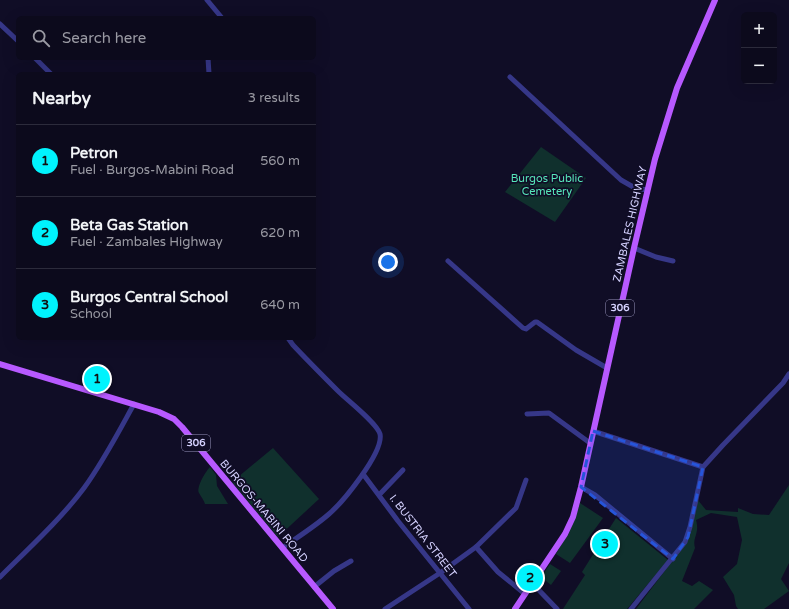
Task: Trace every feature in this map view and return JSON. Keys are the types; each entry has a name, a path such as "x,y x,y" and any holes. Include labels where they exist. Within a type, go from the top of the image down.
{"main road":[{"name":"ZAMBALES HIGHWAY","path":"515,609 573,517 594,431 655,159 677,88 715,0"},
{"name":"BURGOS-MABINI ROAD","path":"0,364 134,404 159,412 174,419 333,609"}],"street":[{"path":"207,0 220,16"},
{"path":"0,24 16,39"},
{"path":"37,60 48,72"},
{"path":"208,60 209,72"},
{"path":"510,77 621,180 635,188 647,190"},
{"path":"634,248 656,257 673,261"},
{"path":"448,261 523,328 526,329 537,322 582,354 607,368"},
{"path":"282,548 316,525 330,513 363,474 372,461 380,443 380,435 378,430 299,352 290,340"},
{"path":"631,609 682,548 688,537 703,467 722,445 783,383 789,374"},
{"path":"0,577 68,507 83,489 116,437 134,404"},
{"path":"527,414 549,413 590,443"},
{"path":"594,431 703,467"},
{"path":"379,495 403,470"},
{"name":"I. BUSTRIA STREET","path":"363,474 398,521 469,609"},
{"path":"385,609 440,573 476,547 516,508 526,480"},
{"path":"581,487 595,495 673,559"},
{"path":"476,547 498,572 525,594"},
{"path":"314,587 334,571 351,562"},
{"path":"532,584 557,609"}],"highlighted area":[{"path":"593,431 703,467 688,537 673,559 581,487"}],"green space":[{"name":"Burgos Public Cemetery","path":"541,147 586,178 555,222 505,192"},
{"path":"273,448 319,499 278,537 232,482"},
{"path":"210,467 216,475 217,486 228,504 205,504 199,493 198,490 200,483"},
{"path":"789,485 789,563 781,579 789,591 764,609 738,609 734,595 723,577 737,564 742,540 737,517 711,513 696,520 697,529 694,541 695,548 682,581 692,586 699,581 713,590 694,609 636,609 682,548 694,520 697,499 706,510 738,512 738,508 753,514 769,515"},
{"path":"580,503 603,518 570,563 556,554 573,523"},
{"path":"616,518 668,560 627,609 563,609 585,575 582,572"},
{"path":"550,564 561,571 551,585 541,577"}],"place":[{"name":"Petron","path":"97,379"},
{"name":"Burgos Central School","path":"605,544"},
{"name":"Beta Gas Station","path":"530,578"}]}
